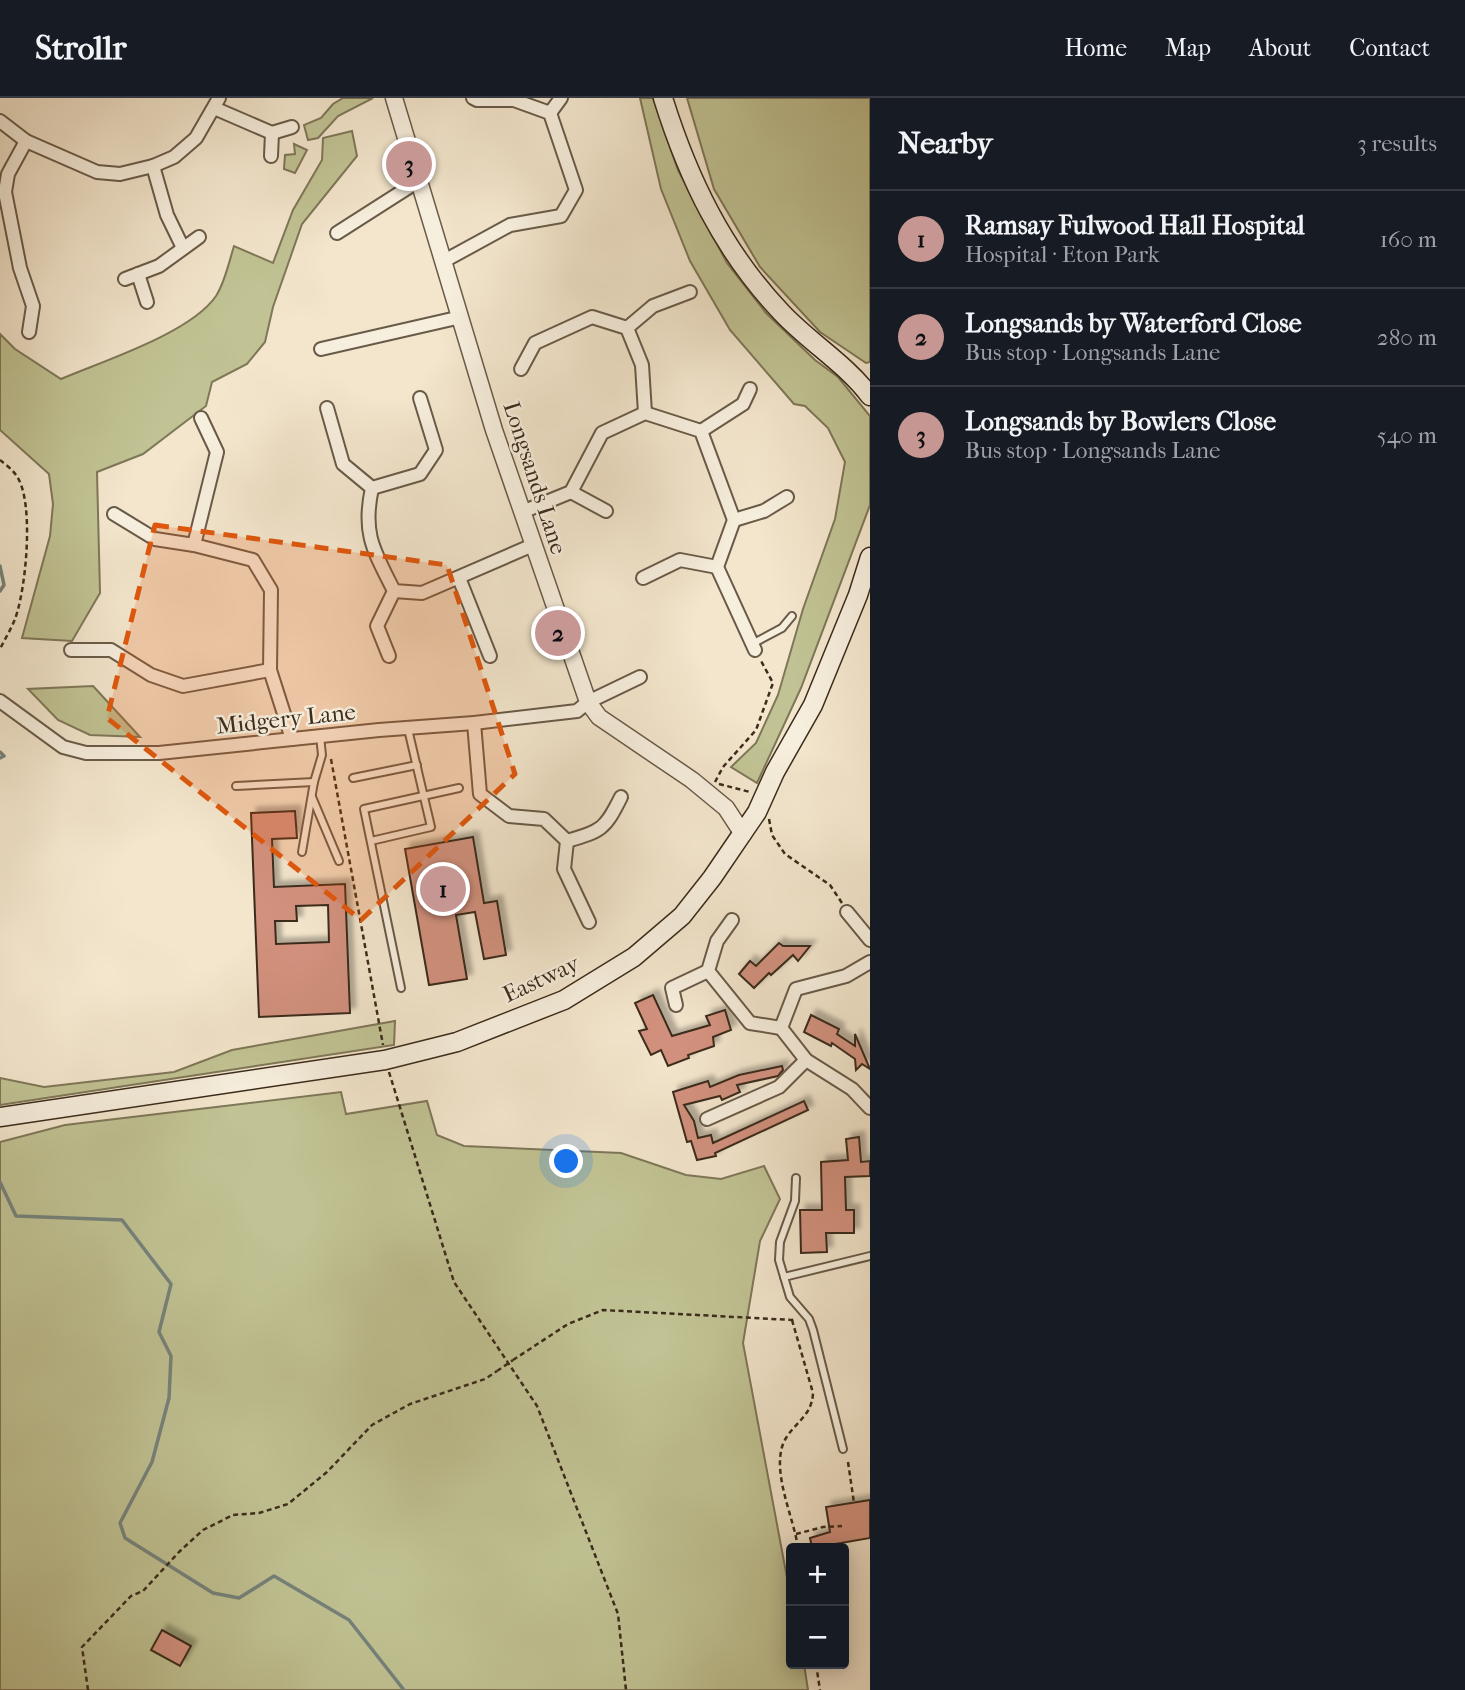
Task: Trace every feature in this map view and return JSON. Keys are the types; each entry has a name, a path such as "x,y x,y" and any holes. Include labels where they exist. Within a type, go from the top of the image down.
{"main road":[{"path":"663,98 690,174 708,212 732,251 780,311 822,351 863,377 870,396"},
{"name":"Eastway","path":"0,1117 386,1060 457,1042 564,1000 634,957 682,916 743,834 762,813 775,772 813,705 858,595 870,556"}],"street":[{"name":"Longsands Lane","path":"394,98 522,512 588,702 599,717 692,780 726,808 743,834"},
{"path":"473,98 514,100 550,113"},
{"path":"550,113 561,98"},
{"path":"0,121 26,141 97,172 120,174 153,166 174,156 196,138 217,103 272,133 292,127"},
{"path":"444,261 510,225 561,216 576,190 550,113"},
{"path":"271,156 272,133"},
{"path":"26,141 8,174 5,192 20,268 33,306 29,332"},
{"path":"153,166 167,215 183,248"},
{"path":"337,233 420,180"},
{"path":"125,279 159,266 199,237"},
{"path":"138,274 146,302"},
{"path":"628,328 653,306 690,292"},
{"path":"321,349 461,317"},
{"path":"521,369 535,343 592,317 628,328"},
{"path":"628,328 642,365 645,413"},
{"path":"701,431 743,404 750,388"},
{"path":"372,488 419,474 436,450 420,398"},
{"path":"327,408 343,464 372,488"},
{"path":"522,512 571,492 603,433 645,413 701,431"},
{"path":"194,545 217,452 201,418"},
{"path":"701,431 734,520 717,567 754,647"},
{"path":"372,488 366,513 370,543 394,591"},
{"path":"571,492 606,511"},
{"path":"734,520 764,511 787,497"},
{"path":"114,514 155,539 194,545 253,560 271,590 271,670 292,739"},
{"path":"394,591 422,593 533,545"},
{"path":"643,578 680,561 717,567"},
{"path":"459,578 490,656"},
{"path":"389,656 377,626 394,591"},
{"path":"71,650 111,650 151,675 183,686 271,670"},
{"name":"Midgery Lane","path":"0,701 63,747 86,753 159,753 474,723 577,710 640,677"},
{"path":"474,723 480,794 509,816 544,819 567,841"},
{"path":"567,841 592,834 607,824 621,797"},
{"path":"726,808 762,813"},
{"path":"567,841 564,869 589,922"},
{"path":"847,912 870,940"},
{"path":"676,1006 672,988 708,971 717,941 732,920"},
{"path":"781,1028 796,989 846,976 870,962"},
{"path":"708,971 750,1023 781,1028 806,1060 852,1089 870,1108"},
{"path":"708,1119 779,1087 806,1060"}],"lane":[{"path":"754,647 782,628 792,615"},
{"path":"371,841 431,827 408,728"},
{"path":"302,852 311,795 322,755 323,736"},
{"path":"354,778 417,765"},
{"path":"236,786 314,782"},
{"path":"401,988 365,809 459,788"},
{"path":"311,795 338,862"},
{"path":"796,1178 795,1201 780,1242 779,1260 790,1297 805,1314 813,1330 843,1449"},
{"path":"785,1277 870,1256"}],"path":[{"path":"0,460 16,474 22,486 26,514 23,591 15,620 0,649"},
{"path":"753,792 715,783 723,767 756,730 773,682 754,647"},
{"path":"323,736 386,1060 454,1282 537,1406 618,1614 626,1690"},
{"path":"762,813 785,854 830,885 847,912"},
{"path":"88,1690 82,1647 131,1596 143,1591 172,1558 203,1530 233,1515 259,1513 288,1504 327,1472 372,1425 410,1404 485,1379 568,1324 603,1310 793,1320 805,1314"},
{"path":"793,1320 813,1393 812,1405 784,1442 781,1455 783,1483 797,1543"},
{"path":"848,1462 853,1503"},
{"path":"796,1534 823,1527 842,1526"},
{"path":"817,1669 820,1690"}],"highlighted area":[{"path":"155,525 447,565 515,774 361,920 107,718"}],"green space":[{"path":"343,98 373,98 338,116 318,138 308,140 304,125 321,118 333,104"},
{"path":"640,98 653,98 678,170 727,263 766,313 815,360 838,377 870,416 870,505 801,688 757,783 731,767 756,743 778,695 803,609 835,519 845,462 828,428 805,406 794,404 730,330 690,261 661,189"},
{"path":"687,98 870,98 870,362 866,363 820,332 760,267 714,189"},
{"path":"352,131 357,156 302,224 273,307 265,342 247,364 212,382 206,406 143,454 97,472 100,593 72,641 22,638 50,536 53,504 49,474 0,430 0,334 15,349 61,379 167,334 204,309 216,296 234,246 273,263 293,210 322,160 323,138"},
{"path":"294,144 307,150 295,173 284,169 285,155 295,154"},
{"path":"93,686 140,737 90,735 58,720 28,689"},
{"path":"395,1021 394,1045 0,1105 0,1078 44,1087 174,1072 232,1050"},
{"path":"341,1092 346,1114 427,1101 437,1135 464,1146 621,1153 686,1175 721,1179 764,1166 780,1199 760,1241 743,1343 786,1572 786,1669 805,1669 808,1690 0,1690 0,1142 65,1125"}],"building":[{"path":"295,811 297,838 272,839 274,887 345,884 350,1013 259,1017 251,813","holes":["328,905 329,942 276,944 275,921 297,921 296,906"]},
{"path":"473,837 484,903 497,901 506,955 484,959 475,912 456,915 467,979 429,985 405,849"},
{"path":"779,943 783,946 810,946 798,961 793,955 754,988 739,974 750,961 756,966"},
{"path":"653,995 672,1036 710,1025 706,1016 725,1010 731,1030 713,1037 714,1046 688,1055 689,1058 668,1066 661,1050 651,1055 639,1031 647,1029 635,1003"},
{"path":"811,1015 839,1029 837,1034 855,1046 855,1034 870,1069 862,1064 856,1070 855,1059 832,1043 831,1046 804,1032"},
{"path":"782,1066 783,1070 778,1076 737,1085 740,1092 722,1100 720,1096 684,1105 694,1121 698,1138 711,1135 713,1143 804,1101 808,1110 715,1153 716,1156 697,1160 691,1141 687,1142 673,1092 708,1081 710,1087 739,1075"},
{"path":"859,1137 861,1162 870,1161 870,1176 845,1177 846,1210 854,1210 854,1233 826,1233 827,1252 801,1253 800,1210 822,1210 821,1162 848,1160 846,1139"},
{"path":"870,1500 870,1538 841,1543 811,1543 810,1538 830,1532 826,1507"},
{"path":"162,1630 191,1646 180,1666 151,1650"}],"waterway":[{"path":"0,566 4,585 0,591"},
{"path":"0,752 4,756 0,758"},
{"path":"0,1182 16,1216 122,1220 171,1284 159,1332 171,1356 169,1398 152,1462 120,1523 125,1538 213,1593 239,1598 274,1576 349,1620 404,1690"}],"place":[{"name":"Longsands by Bowlers Close","path":"409,164"},
{"name":"Longsands by Waterford Close","path":"558,633"},
{"name":"Ramsay Fulwood Hall Hospital","path":"443,889"}]}
